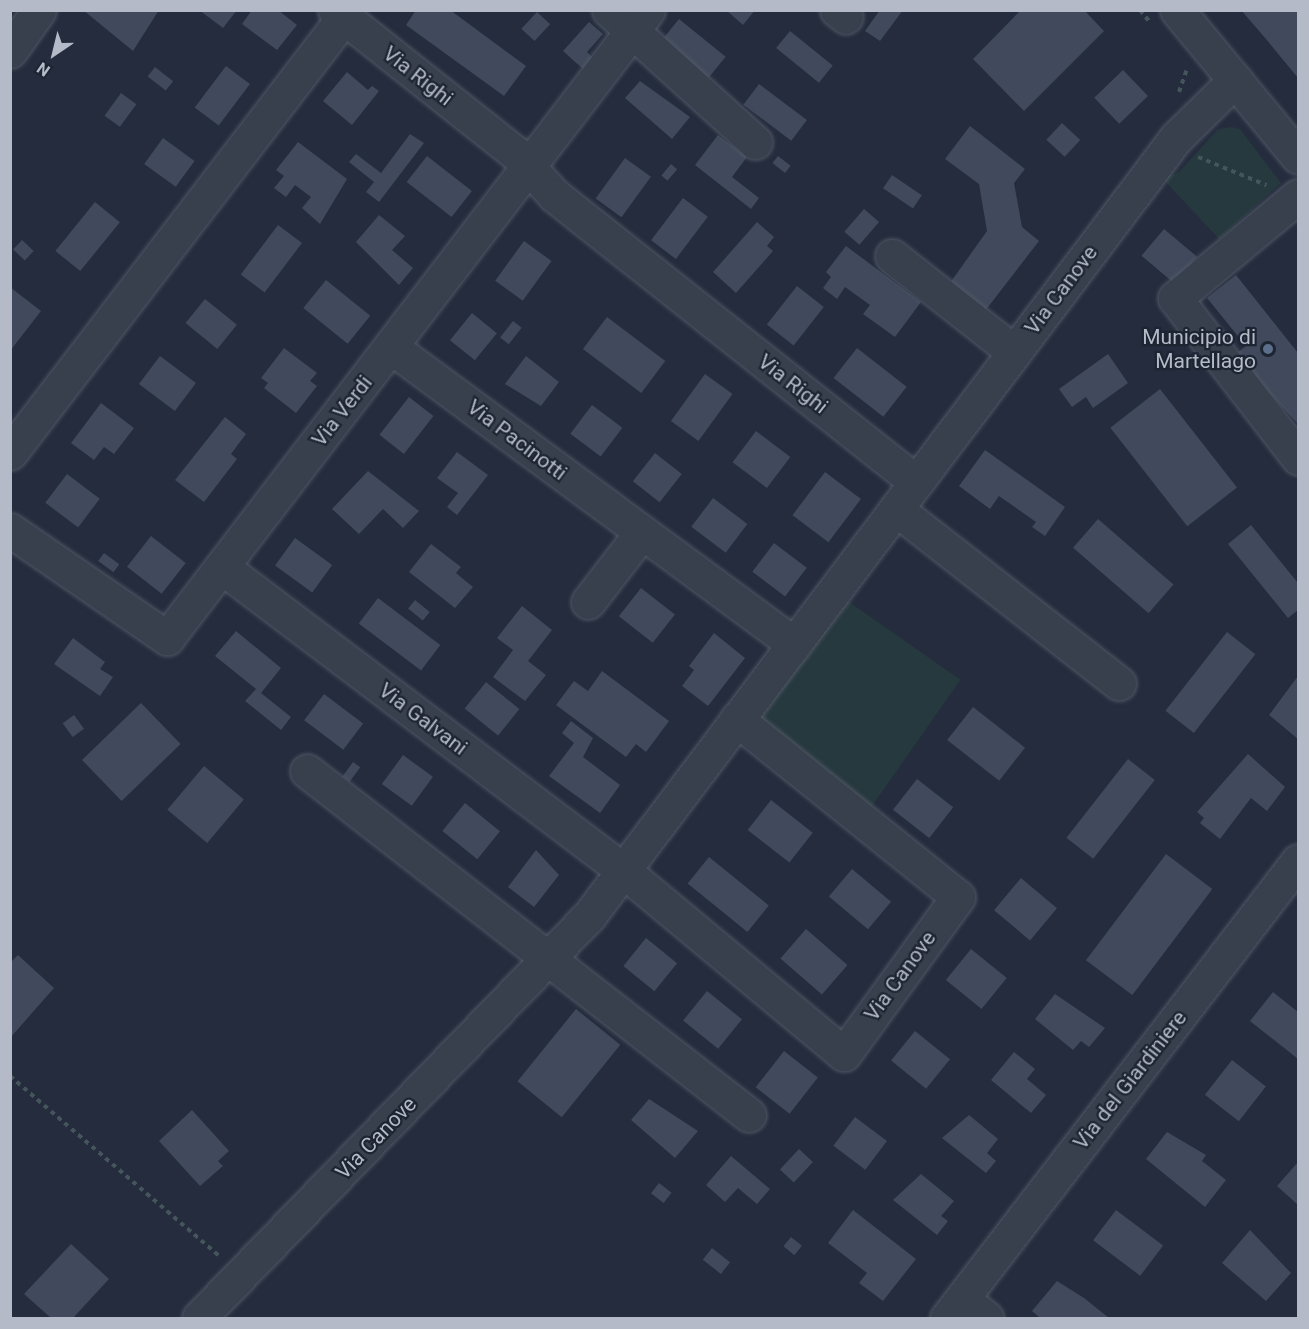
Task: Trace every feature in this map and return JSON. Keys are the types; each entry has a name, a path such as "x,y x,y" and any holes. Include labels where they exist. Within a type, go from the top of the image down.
{"street":[{"path":"10,51 39,10"},
{"path":"609,10 640,21 754,142"},
{"name":"Via Righi","path":"10,453 340,14 531,170 554,195 916,482"},
{"path":"1166,19 1235,80 1299,157"},
{"name":"Via Verdi","path":"11,528 167,639 391,347 531,170 640,21"},
{"name":"Via Canove","path":"199,1318 553,959 624,872 1176,138 1235,80"},
{"path":"1287,192 1175,298 1299,459"},
{"path":"892,256 1014,352"},
{"name":"Via Pacinotti","path":"391,347 794,644"},
{"path":"896,509 1119,683"},
{"path":"588,602 642,532"},
{"name":"Via Galvani","path":"222,567 624,872"},
{"name":"Via Canove","path":"624,872 844,1054 958,897 737,719"},
{"path":"307,771 553,959 749,1115"},
{"name":"Via del Giardiniere","path":"965,1312 1299,861"}],"path":[{"path":"1140,10 1166,19"},
{"path":"1172,104 1189,74 1184,60"},
{"path":"1193,156 1287,192"},
{"path":"10,1076 240,1276"}],"green space":[{"path":"1232,127 1240,129 1281,183 1219,239 1162,178 1179,172 1218,129"},
{"path":"845,599 961,680 868,813 752,732"}],"building":[{"path":"83,10 159,10 133,51"},
{"path":"199,10 237,10 223,28"},
{"path":"252,10 278,10 297,25 277,50 242,24"},
{"path":"416,10 450,10 526,66 504,96 406,25"},
{"path":"726,10 755,10 743,25"},
{"path":"880,10 903,10 880,41 865,31"},
{"path":"1021,10 1084,10 1104,31 1024,111 973,59"},
{"path":"1241,10 1298,10 1298,78 1266,39"},
{"path":"537,12 550,24 534,41 521,29"},
{"path":"679,19 726,57 708,79 661,41"},
{"path":"589,22 603,34 587,52 593,58 583,69 563,51"},
{"path":"790,31 833,66 819,83 776,48"},
{"path":"226,66 250,84 219,126 195,108"},
{"path":"155,67 173,81 166,91 148,76"},
{"path":"1123,70 1148,96 1119,124 1094,98"},
{"path":"347,72 368,90 372,86 379,91 352,125 323,101"},
{"path":"640,81 690,117 672,139 625,98"},
{"path":"759,84 807,120 791,141 743,105"},
{"path":"121,93 136,104 120,127 105,116"},
{"path":"1062,123 1080,140 1065,157 1046,140"},
{"path":"970,126 1025,169 1014,183 1022,227 1039,241 985,311 950,283 987,231 979,184 945,159"},
{"path":"410,134 424,143 379,202 366,192 374,182 349,162 356,154 381,173"},
{"path":"718,135 747,157 732,177 759,198 751,209 695,165"},
{"path":"163,138 195,161 176,187 144,164"},
{"path":"298,142 347,179 320,224 302,208 311,197 295,185 286,197 274,188 284,176 276,170"},
{"path":"427,156 472,191 452,217 407,182"},
{"path":"778,156 791,166 785,173 772,163"},
{"path":"625,158 651,177 621,217 596,198"},
{"path":"671,164 677,169 667,181 661,175"},
{"path":"892,175 922,195 913,208 883,188"},
{"path":"683,198 708,217 676,259 651,240"},
{"path":"95,202 120,222 80,271 55,251"},
{"path":"864,209 879,222 859,245 844,232"},
{"path":"379,215 405,236 392,250 413,268 399,285 356,242"},
{"path":"757,222 774,237 767,246 773,251 736,293 713,272"},
{"path":"278,225 302,243 265,293 241,275"},
{"path":"1164,229 1197,257 1174,283 1142,256"},
{"path":"22,240 34,251 25,260 13,250"},
{"path":"524,241 552,261 523,301 495,281"},
{"path":"846,246 921,302 895,337 863,314 870,305 845,287 837,299 823,288 831,277 826,272"},
{"name":"Municipio di Martellago","path":"1236,275 1298,353 1298,424 1234,355 1246,346 1207,298"},
{"path":"326,280 370,316 348,344 303,308"},
{"path":"797,286 824,307 794,346 767,325"},
{"path":"10,287 41,311 10,351"},
{"path":"205,299 237,325 217,349 185,323"},
{"path":"472,313 497,333 475,360 450,340"},
{"path":"607,317 665,361 641,393 583,349"},
{"path":"513,321 522,328 509,344 500,338"},
{"path":"284,348 317,373 310,381 317,386 296,413 264,388 268,383 261,378"},
{"path":"857,348 907,387 883,417 834,378"},
{"path":"1108,354 1128,383 1093,408 1086,397 1072,407 1059,389"},
{"path":"160,356 196,383 175,411 139,384"},
{"path":"526,356 559,382 541,406 505,384"},
{"path":"705,374 733,394 698,441 671,421"},
{"path":"1160,389 1237,488 1187,526 1110,428"},
{"path":"409,397 433,416 404,454 379,435"},
{"path":"101,403 134,428 114,454 104,447 94,460 71,443"},
{"path":"592,405 622,428 601,457 570,434"},
{"path":"225,417 246,434 231,454 237,459 204,502 175,480"},
{"path":"756,431 790,457 767,488 733,462"},
{"path":"985,450 1065,507 1045,536 1032,527 1036,522 999,496 990,509 959,486"},
{"path":"457,452 488,475 457,515 447,507 458,493 437,478"},
{"path":"655,453 682,474 660,502 633,481"},
{"path":"368,471 419,511 403,528 383,509 359,534 332,509"},
{"path":"825,472 861,499 828,542 793,515"},
{"path":"67,474 100,499 78,527 45,503"},
{"path":"713,498 747,524 726,553 691,527"},
{"path":"1098,519 1173,585 1149,613 1073,548"},
{"path":"1251,525 1298,583 1298,610 1288,618 1228,544"},
{"path":"151,536 186,563 162,594 127,567"},
{"path":"295,538 332,565 312,593 275,566"},
{"path":"774,543 807,568 785,596 752,572"},
{"path":"431,544 461,567 456,573 473,587 455,608 409,572"},
{"path":"104,553 119,564 113,572 98,561"},
{"path":"641,588 675,614 653,643 619,616"},
{"path":"378,598 440,645 421,670 359,624"},
{"path":"415,600 430,612 423,621 408,609"},
{"path":"522,606 552,630 528,661 546,675 525,701 493,677 513,650 497,638"},
{"path":"236,631 281,668 261,693 291,717 281,730 245,701 256,689 215,656"},
{"path":"1227,632 1255,654 1194,733 1165,711"},
{"path":"714,633 745,658 708,706 682,686 694,670 689,666"},
{"path":"73,638 105,662 100,669 113,677 100,696 54,664"},
{"path":"602,671 669,721 646,752 636,744 626,757 556,705 574,681 588,691"},
{"path":"1298,676 1298,739 1269,715"},
{"path":"486,682 519,709 498,735 465,708"},
{"path":"324,694 363,723 343,750 304,720"},
{"path":"141,703 181,744 122,801 82,760"},
{"path":"973,707 1025,748 999,781 947,740"},
{"path":"74,715 84,729 73,737 63,723"},
{"path":"571,721 593,738 583,757 620,785 600,813 549,776 574,743 562,733"},
{"path":"1248,754 1285,787 1267,811 1251,798 1220,839 1200,823 1204,818 1197,812"},
{"path":"403,755 433,777 412,806 382,784"},
{"path":"1128,759 1155,780 1093,859 1066,838"},
{"path":"353,762 360,767 350,782 342,777"},
{"path":"204,766 244,799 207,843 167,810"},
{"path":"917,779 953,807 929,838 893,810"},
{"path":"771,800 813,833 789,863 748,830"},
{"path":"465,803 500,831 477,859 442,831"},
{"path":"536,850 559,875 534,907 508,887"},
{"path":"1166,854 1212,889 1132,995 1086,960"},
{"path":"709,857 769,905 747,932 688,883"},
{"path":"852,869 891,902 868,929 829,897"},
{"path":"1021,878 1057,908 1030,940 994,910"},
{"path":"806,929 848,965 822,995 780,958"},
{"path":"646,938 677,963 654,991 623,966"},
{"path":"971,949 1007,978 982,1009 946,980"},
{"path":"18,955 54,988 10,1038 10,963"},
{"path":"707,991 742,1019 718,1049 683,1021"},
{"path":"1273,992 1298,1012 1298,1059 1250,1021"},
{"path":"1055,994 1105,1028 1089,1047 1081,1041 1073,1050 1035,1019"},
{"path":"576,1009 620,1045 562,1117 517,1081"},
{"path":"915,1031 950,1059 926,1089 891,1061"},
{"path":"784,1051 818,1077 790,1114 756,1087"},
{"path":"1014,1052 1035,1069 1027,1079 1046,1095 1031,1113 991,1080"},
{"path":"1232,1060 1266,1086 1239,1121 1205,1095"},
{"path":"649,1099 698,1131 675,1158 631,1120"},
{"path":"192,1110 229,1151 218,1161 223,1166 200,1186 159,1141"},
{"path":"969,1115 998,1139 987,1153 996,1161 986,1173 942,1138"},
{"path":"855,1117 887,1141 865,1170 833,1146"},
{"path":"1167,1132 1206,1155 1202,1161 1226,1180 1205,1207 1146,1159"},
{"path":"799,1149 813,1162 794,1182 780,1169"},
{"path":"731,1156 770,1189 757,1204 738,1188 725,1202 706,1185"},
{"path":"1298,1162 1298,1205 1277,1186"},
{"path":"921,1174 954,1201 941,1216 948,1221 937,1235 893,1200"},
{"path":"659,1183 672,1193 664,1203 651,1193"},
{"path":"853,1210 916,1259 883,1301 859,1283 867,1273 828,1243"},
{"path":"1116,1210 1163,1246 1140,1276 1093,1240"},
{"path":"1250,1230 1291,1273 1266,1301 1222,1263"},
{"path":"791,1237 802,1246 794,1255 783,1246"},
{"path":"71,1244 109,1279 73,1318 51,1318 24,1294"},
{"path":"712,1248 730,1262 721,1274 703,1260"},
{"path":"1057,1281 1084,1298 1109,1318 1040,1318 1032,1311"}],"place":[{"name":"Municipio di Martellago","path":"1268,349"}]}
